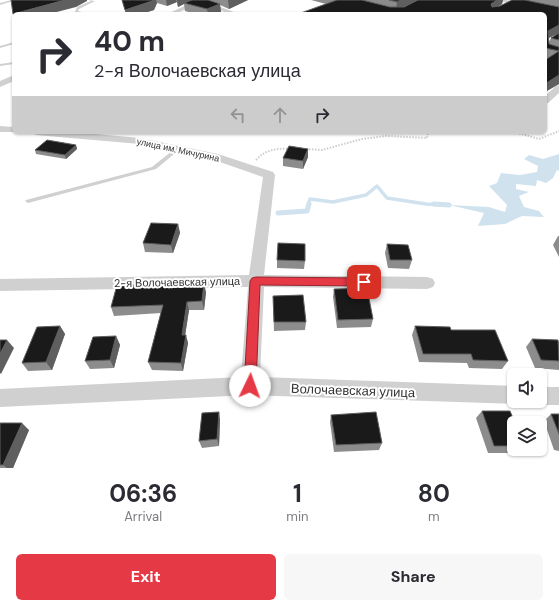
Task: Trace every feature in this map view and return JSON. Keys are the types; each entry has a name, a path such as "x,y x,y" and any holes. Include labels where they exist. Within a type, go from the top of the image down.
{"street":[{"path":"174,12 200,0 231,12"},
{"path":"498,0 513,1 559,12"},
{"path":"505,6 513,1"},
{"path":"0,84 12,79"},
{"path":"547,99 559,88"},
{"path":"0,129 12,130"},
{"name":"улица им. Мичурина","path":"59,134 140,141 214,156 269,175 256,281"},
{"path":"250,386 256,281"},
{"name":"2-я Волочаевская улица","path":"0,285 256,281 427,283"},
{"name":"Волочаевская улица","path":"0,398 250,386 507,395"},
{"path":"547,396 559,396"}],"lane":[{"path":"0,4 15,0"},
{"path":"80,12 76,11 78,8 94,1 89,0"},
{"path":"0,47 12,44"},
{"path":"0,65 12,63"},
{"path":"28,201 154,168 177,149"}],"path":[{"path":"522,134 539,139 559,131"},
{"path":"300,149 322,150 362,139 386,136 427,138 428,134"},
{"path":"250,168 261,153 278,148 293,149"}],"water":[{"path":"559,154 559,171 557,170 553,178 546,183 537,180 536,186 516,184 516,189 529,192 519,196 524,207 539,211 544,217 522,216 505,224 478,226 484,213 449,205 489,207 505,212 507,205 489,186 497,183 501,173 520,175 537,172 538,166 524,159 529,155 543,159"}],"building":[{"path":"11,0 65,0 20,12 13,12"},
{"path":"122,0 153,0 125,10"},
{"path":"192,0 208,0 220,4 207,9 184,3"},
{"path":"337,0 362,0 390,7 404,7 418,0 497,0 491,4 492,7 500,6 512,0 525,0 559,7 559,25 548,31 549,44 559,47 559,51 547,48 547,12 304,12"},
{"path":"389,0 401,0 397,2"},
{"path":"559,33 559,40 551,38"},
{"path":"559,51 559,75 547,83 547,59"},
{"path":"47,140 76,145 65,155 35,150"},
{"path":"289,146 308,149 303,161 283,158"},
{"path":"151,223 178,224 171,245 143,243"},
{"path":"278,243 305,244 305,261 277,260"},
{"path":"387,244 408,245 412,260 390,260"},
{"path":"204,283 202,301 187,302 182,335 186,335 181,363 148,362 163,305 111,307 117,285"},
{"path":"367,288 373,319 338,320 334,289"},
{"path":"303,295 306,322 274,322 273,296"},
{"path":"60,326 46,362 22,363 37,327"},
{"path":"415,326 450,327 451,330 495,330 508,361 473,360 471,354 423,354"},
{"path":"116,336 110,360 85,361 93,337"},
{"path":"532,339 558,340 559,361 541,360"},
{"path":"0,340 7,340 0,354"},
{"path":"482,411 510,411 512,416 507,416 507,446 494,446"},
{"path":"219,412 217,439 199,441 202,413"},
{"path":"376,412 382,443 336,445 331,415"},
{"path":"551,414 559,414 559,434"},
{"path":"0,423 22,423 3,465 0,465"}],"waterway":[{"path":"308,205 310,199 333,202 366,195 377,186 387,198 426,204 449,205 434,204"},
{"path":"278,213 307,211 309,204"}],"route":[{"path":"250,386 256,281 364,282"}]}
